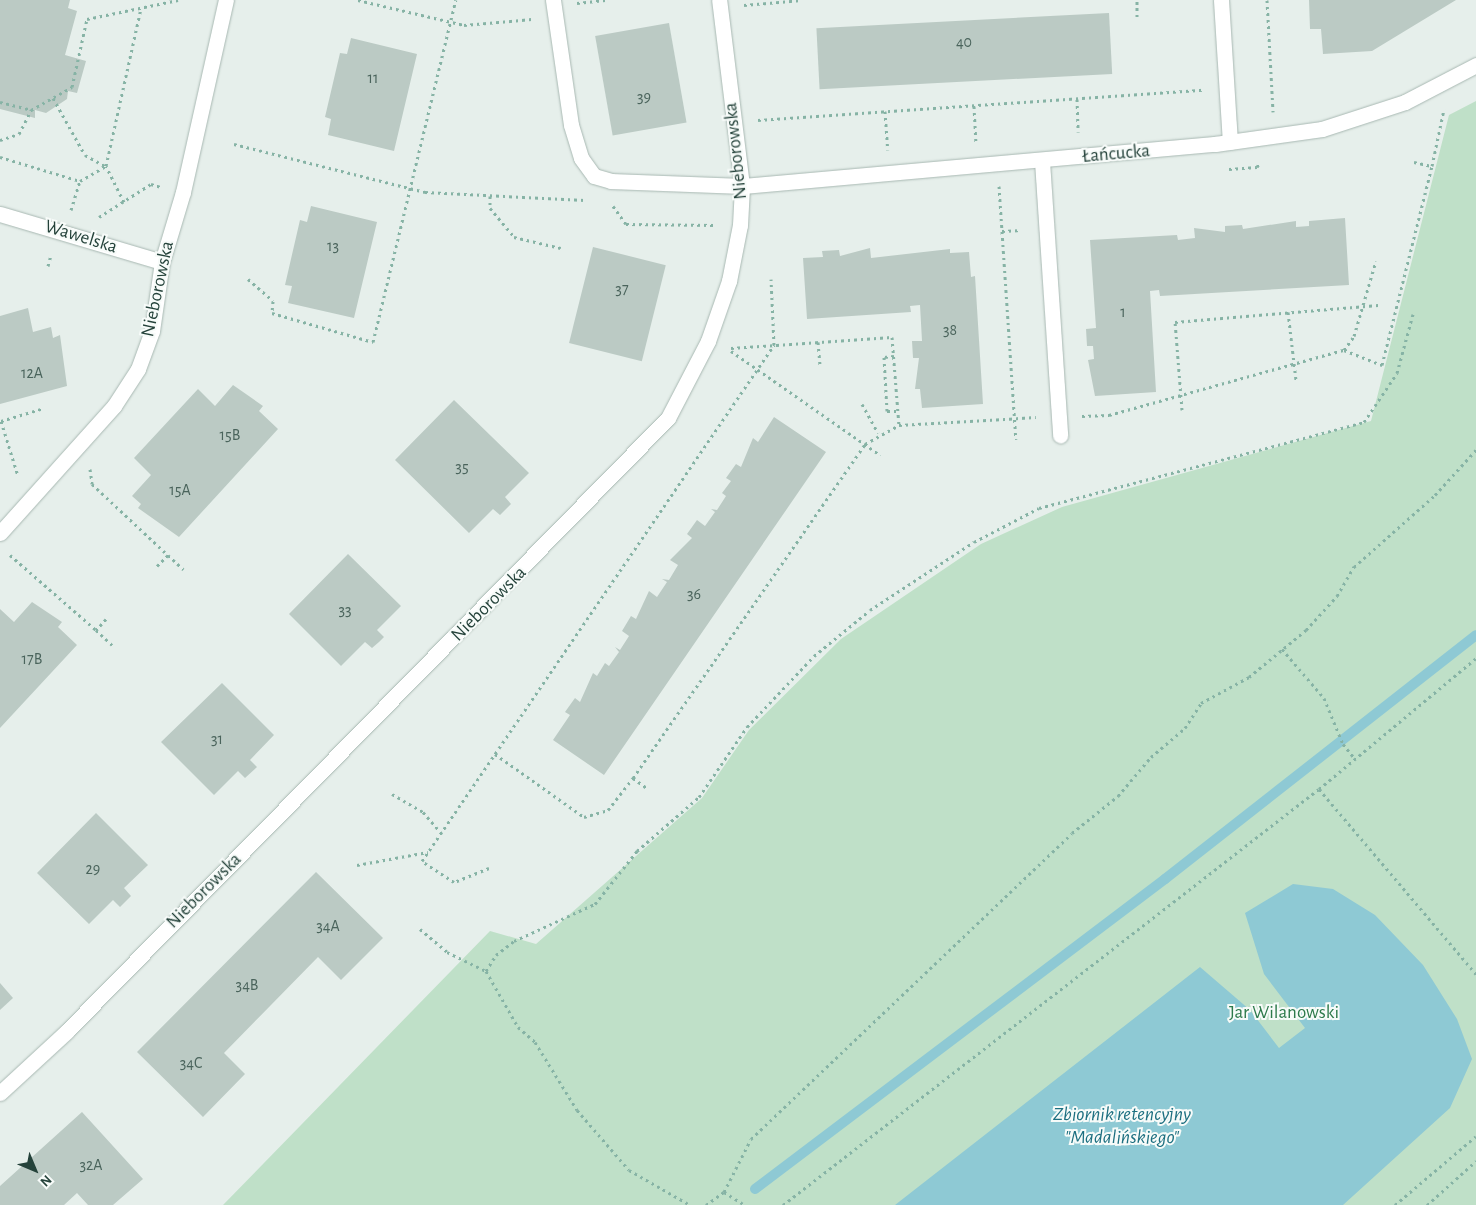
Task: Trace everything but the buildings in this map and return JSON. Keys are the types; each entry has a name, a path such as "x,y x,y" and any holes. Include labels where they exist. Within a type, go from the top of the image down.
{"street":[{"name":"Nieborowska","path":"0,532 114,406 138,369 152,331 162,262 183,192 226,0"},
{"name":"Łańcucka","path":"554,0 571,125 581,158 594,176 611,181 742,186 1042,161 1230,142 1322,128 1405,102 1476,64"},
{"name":"Nieborowska","path":"0,1093 66,1032 655,436 708,341 729,281 740,225 742,186 719,0"},
{"path":"1221,0 1230,142"},
{"path":"1042,161 1060,435"},
{"name":"Wawelska","path":"0,214 162,262"}],"path":[{"path":"0,140 19,134 31,110 72,87 87,19 142,8 156,2 178,0"},
{"path":"358,0 451,22 516,20"},
{"path":"248,280 272,301 272,313 373,342 456,0"},
{"path":"571,3 608,0"},
{"path":"738,5 802,0"},
{"path":"1137,0 1137,16"},
{"path":"70,213 80,181 106,166 142,8"},
{"path":"495,754 584,817 608,810 633,778 865,444 878,433 898,425 1015,417 1109,415 1344,350 1382,365 1446,115 1440,84"},
{"path":"755,120 1212,90"},
{"path":"53,98 85,155 106,166 124,202"},
{"path":"1077,98 1078,122"},
{"path":"0,102 31,110"},
{"path":"974,106 976,141"},
{"path":"885,111 888,147"},
{"path":"234,144 412,187 425,192 590,200"},
{"path":"0,157 80,181"},
{"path":"1414,162 1432,166"},
{"path":"94,220 151,184"},
{"path":"717,234 720,185"},
{"path":"992,186 1007,186"},
{"path":"999,186 1016,439"},
{"path":"490,196 490,208 514,237 561,248"},
{"path":"610,201 626,224 740,225"},
{"path":"1002,231 1030,230"},
{"path":"1344,350 1365,306 1376,261"},
{"path":"489,868 454,882 422,861 774,345 771,279"},
{"path":"1182,410 1174,322 1378,304"},
{"path":"1288,312 1296,380"},
{"path":"486,970 496,955 514,941 596,904 637,851 698,797 747,727 814,656 870,610 974,542 1039,508 1364,422 1397,373 1413,314"},
{"path":"880,455 726,348 892,337 898,425"},
{"path":"818,342 820,367"},
{"path":"894,356 884,357 887,411 898,411"},
{"path":"862,404 878,433"},
{"path":"20,481 1,421 41,409"},
{"path":"706,1205 724,1192 751,1139 1072,833 1118,796 1151,757 1185,728 1202,702 1249,677 1282,649 1337,596 1354,567 1435,496 1476,450"},
{"path":"90,468 92,484 183,569"},
{"path":"8,554 20,560 112,645"},
{"path":"157,566 168,555"},
{"path":"96,630 106,619"},
{"path":"1282,649 1324,698 1343,744 1355,759"},
{"path":"783,1205 1319,789 1476,658"},
{"path":"633,778 647,788"},
{"path":"1319,789 1476,974"},
{"path":"392,794 423,812 441,832"},
{"path":"357,865 428,852"},
{"path":"420,930 446,952 486,970 518,1027 535,1042 577,1110 629,1170 690,1205"},
{"path":"1395,1205 1476,1136"},
{"path":"1427,1205 1476,1161"},
{"path":"724,1192 745,1205"}],"green space":[{"name":"Jar Wilanowski","path":"1476,101 1476,1205 223,1205 490,931 536,944 702,798 749,730 841,639 981,544 1062,507 1371,421 1449,115"}],"water":[{"name":"Zbiornik retencyjny \"Madalińskiego\"","path":"1293,884 1333,889 1375,915 1423,965 1457,1019 1472,1059 1450,1108 1343,1205 895,1205 1200,967 1250,1010 1279,1048 1305,1028 1264,974 1245,913"}],"waterway":[{"path":"755,1189 1165,879 1476,635"}]}
